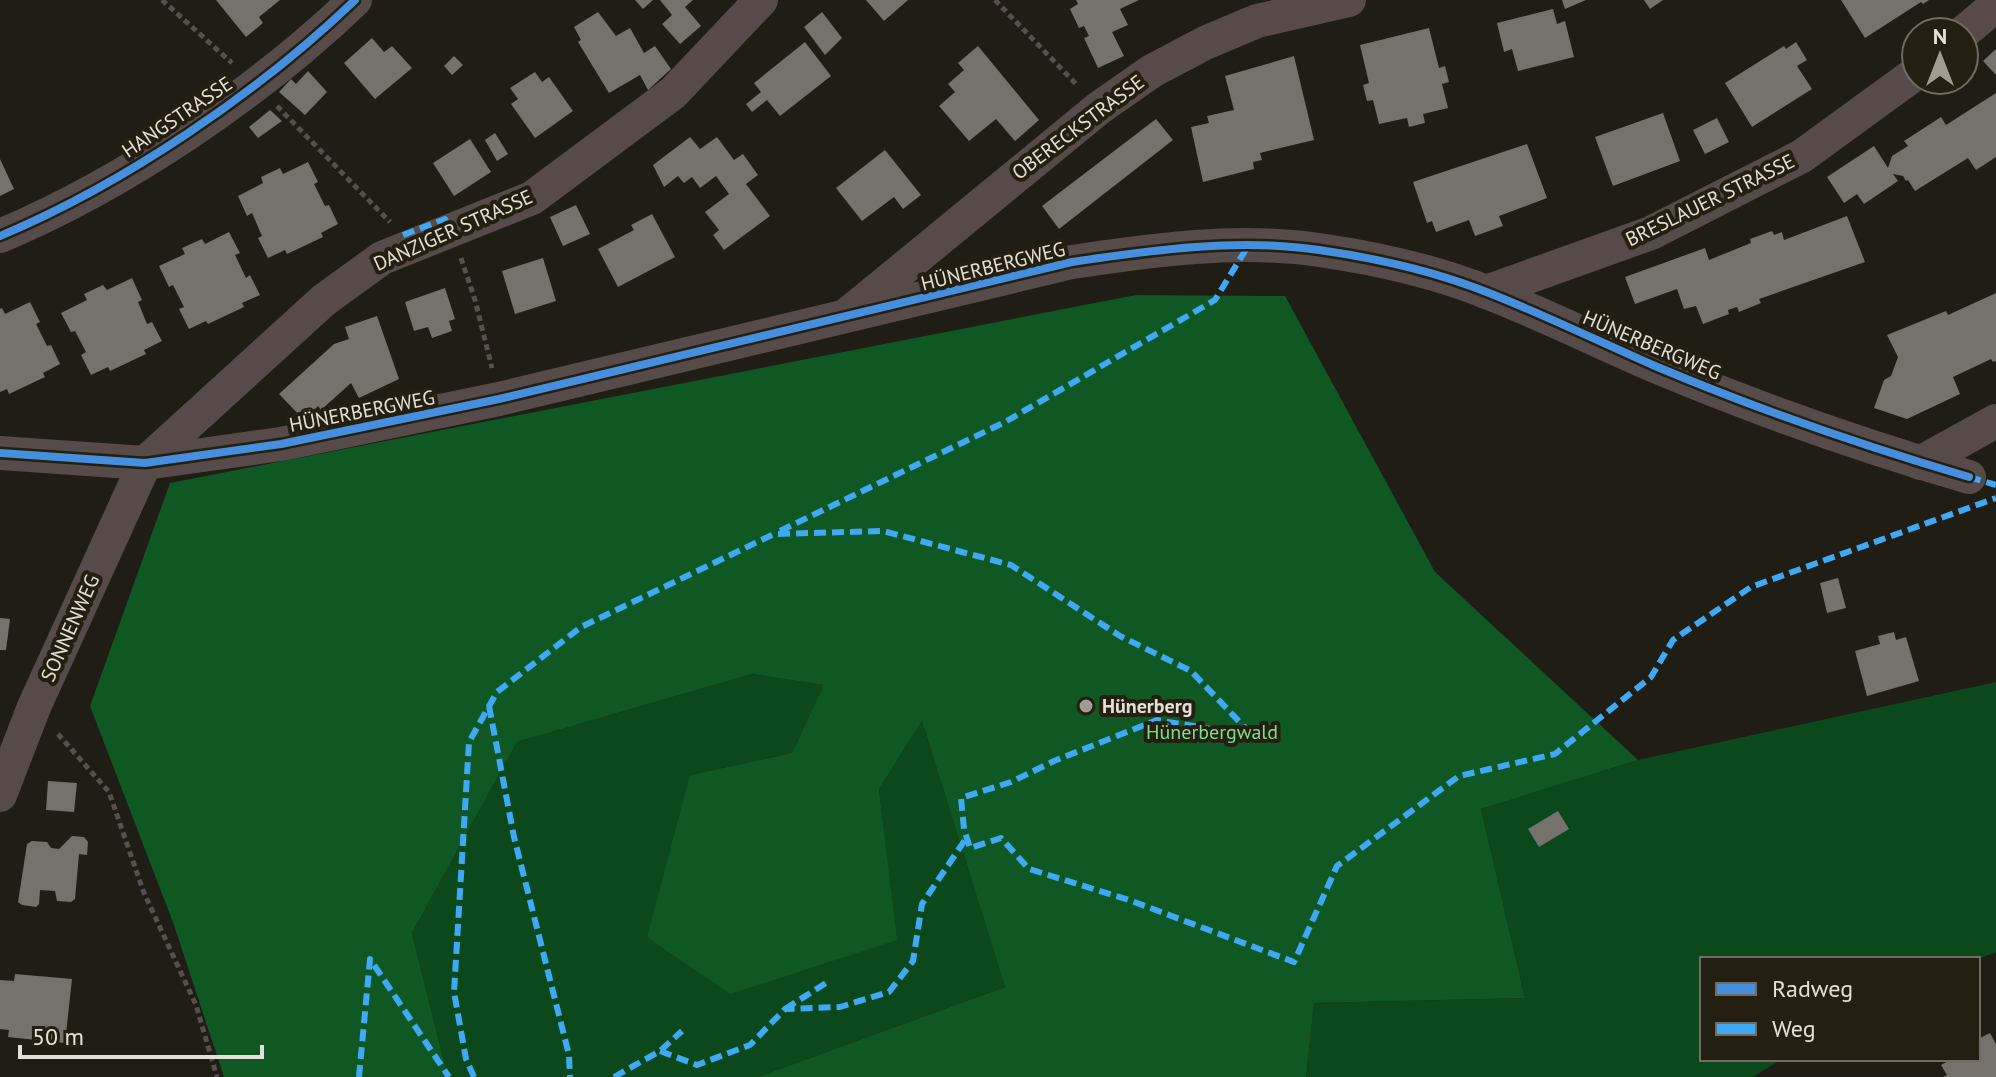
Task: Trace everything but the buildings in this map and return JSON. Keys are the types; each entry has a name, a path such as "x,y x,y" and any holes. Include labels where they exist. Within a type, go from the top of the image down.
{"street":[{"name":"HANGSTRASSE","path":"0,236 109,181 184,135 255,84 355,0"},
{"name":"DANZIGER STRASSE","path":"145,463 324,300 382,258 532,198 673,93 761,0"},
{"name":"OBERECKSTRASSE","path":"842,319 1099,108 1152,71 1205,43 1257,21 1349,0"},
{"path":"1980,18 1996,5"},
{"name":"BRESLAUER STRASSE","path":"1486,292 1651,233 1802,156 1900,85"},
{"name":"HÜNERBERGWEG","path":"0,453 145,463 281,444 499,399 1072,262 1159,249 1248,246 1315,249 1382,261 1486,292 1658,367 1829,432 1969,477"},
{"path":"1920,463 1996,421"},
{"name":"SONNENWEG","path":"0,795 34,707 145,463"}],"path":[{"path":"162,0 255,84 393,225"},
{"path":"995,0 1099,108"},
{"path":"451,231 475,300 499,399"},
{"path":"34,707 109,792 144,893 196,1005 217,1077"}],"green space":[{"name":"Hünerbergwald","path":"1136,295 1285,296 1435,572 1638,760 1481,809 1525,998 1314,1003 1306,1077 758,1077 1005,987 922,721 879,789 897,940 730,994 647,937 690,775 792,753 824,685 752,674 517,742 412,933 448,1077 224,1077 174,925 90,706 170,483"},
{"path":"752,674 825,685 792,753 690,775 896,940 879,789 922,721 1005,987 758,1077 448,1077 412,933 517,742"},
{"path":"1996,682 1996,952 1980,958 1700,957 1700,1061 1779,1061 1753,1077 1306,1077 1314,1003 1525,998 1481,809 1638,760"}],"marked path":[{"path":"403,235 445,219 451,231"},
{"path":"780,531 1005,422 1215,300 1248,246"},
{"path":"1969,477 1996,485"},
{"path":"474,1077 466,1059 454,992 469,742 497,692 581,627 774,534 883,531 1011,565 1120,636 1191,671 1253,736 1157,720 1054,761 1011,782 961,798 964,829 970,848 1001,838 1029,869 1129,900 1294,962 1337,866 1459,776 1555,754 1651,677 1673,640 1751,587 1996,498"},
{"path":"489,706 514,837 569,1055 570,1077"},
{"path":"660,1051 697,1065 750,1045 785,1009 840,1007 889,992 913,961 922,904 967,837"},
{"path":"359,1077 370,959 449,1077"},
{"path":"785,1009 826,983"},
{"path":"614,1077 660,1051 682,1031"}],"cycle path":[{"path":"0,236 94,190 188,133 276,69 355,0"},
{"path":"0,453 145,463 281,444 499,399 1072,262 1164,250 1257,245 1340,253 1469,285 1655,366 1771,412 1969,477"}],"place":[{"name":"Hünerberg","path":"1086,706"}]}
